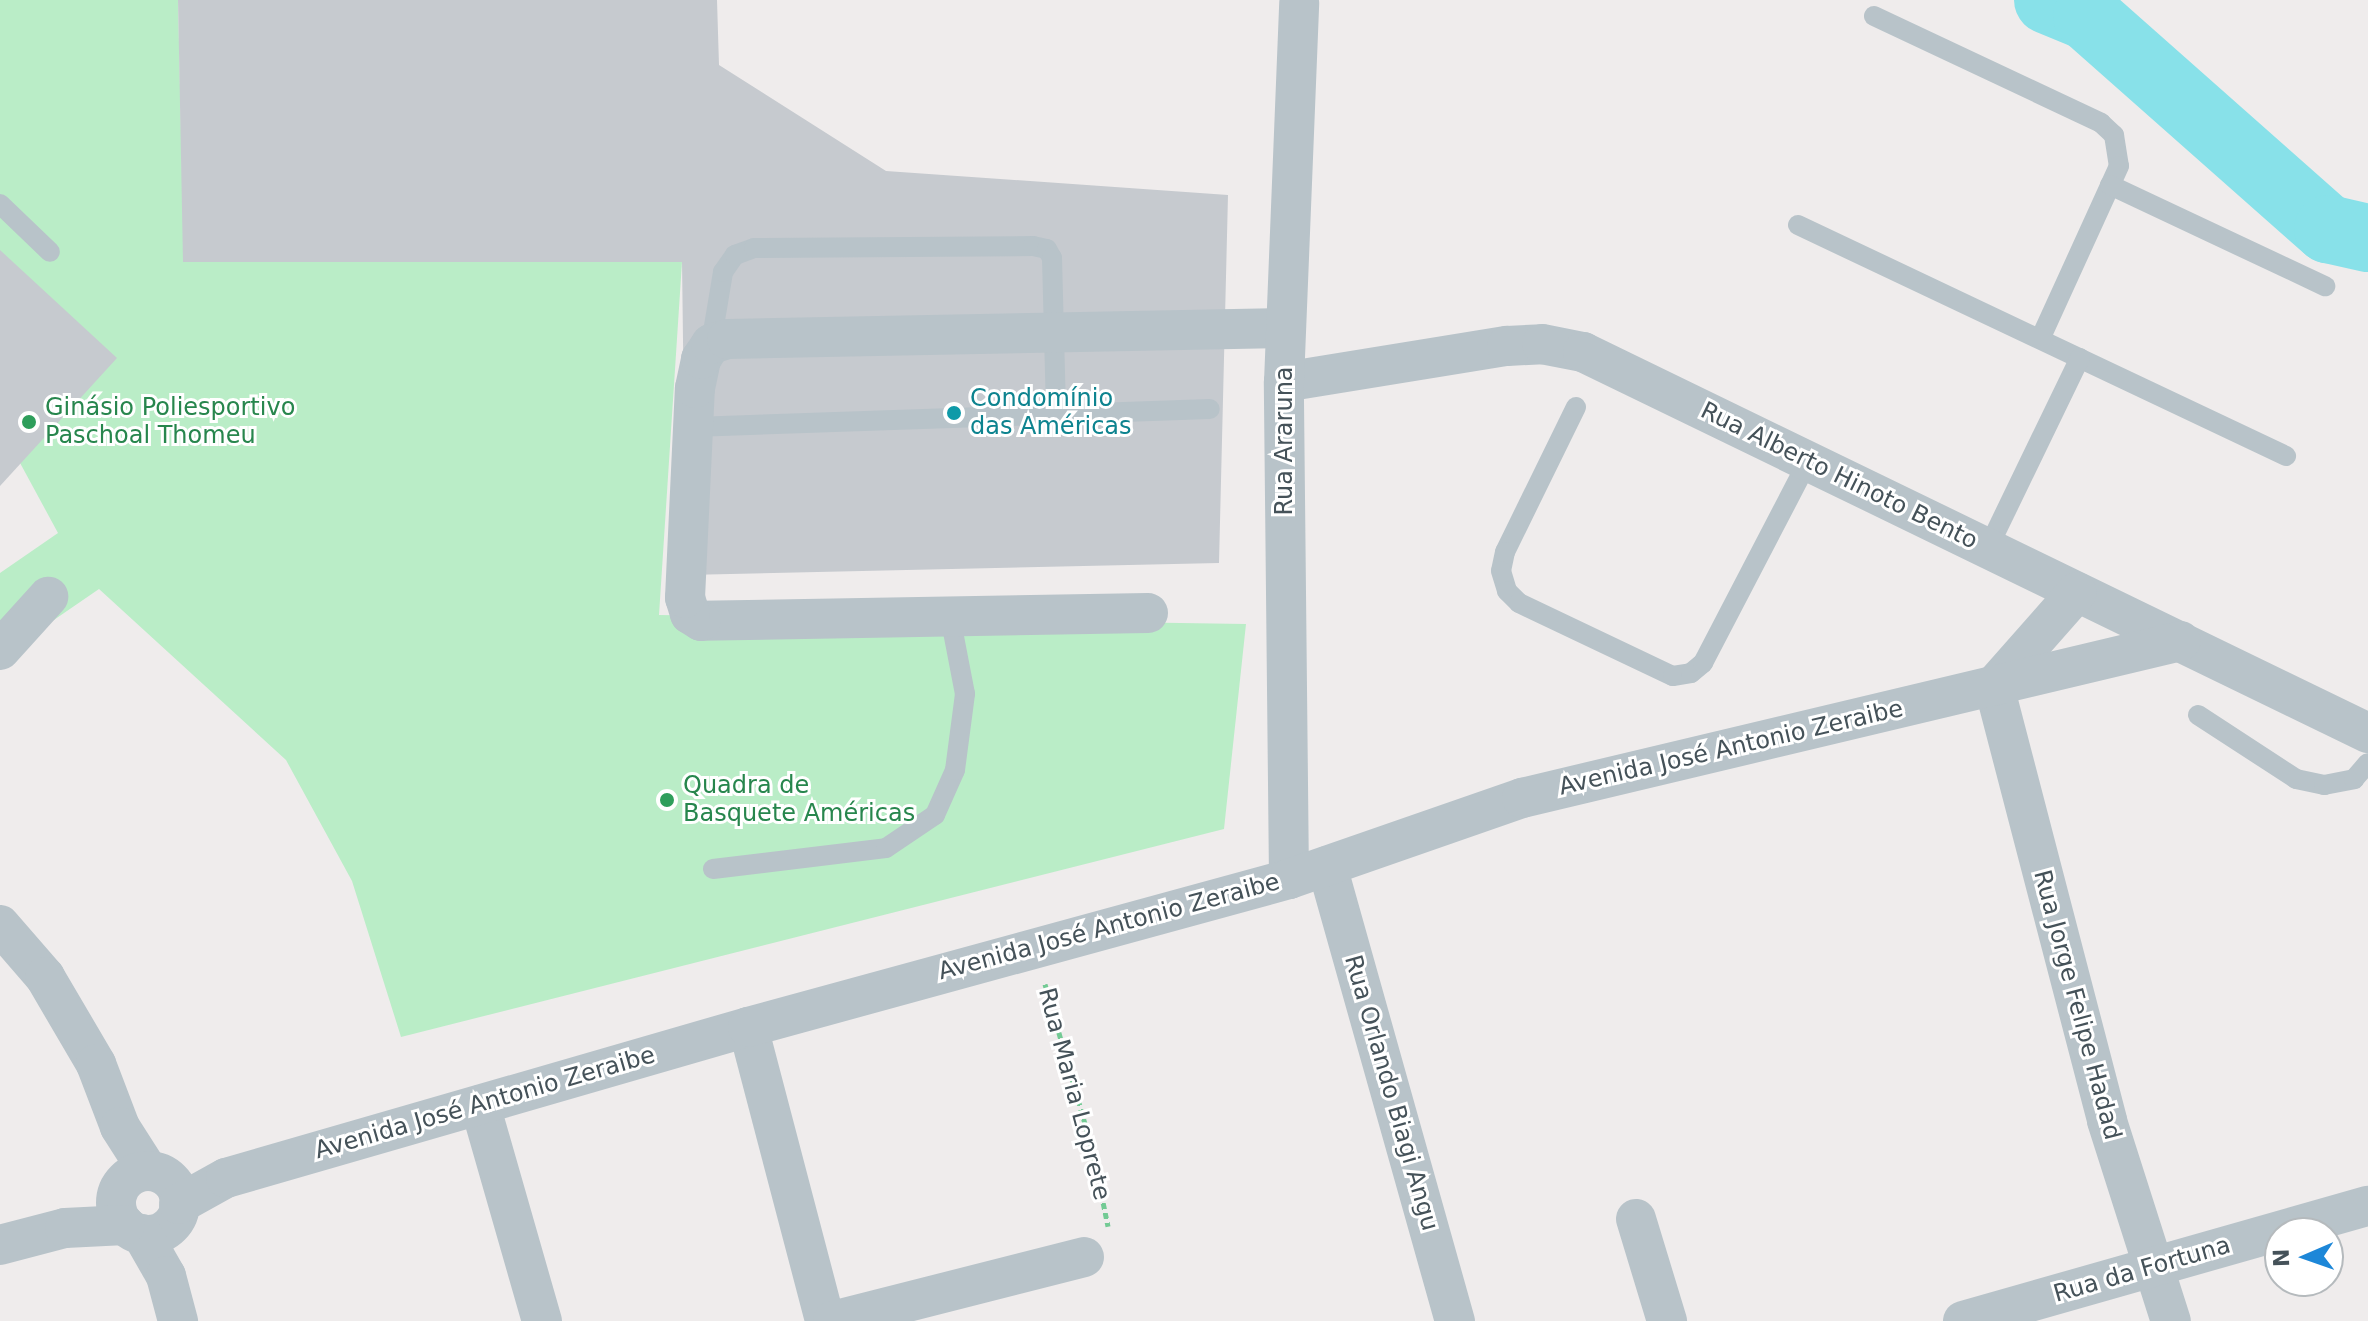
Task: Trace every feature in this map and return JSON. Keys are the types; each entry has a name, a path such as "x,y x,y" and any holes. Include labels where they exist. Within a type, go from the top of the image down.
{"street":[{"name":"Rua Araruna","path":"1289,879 1284,382 1299,3"},
{"path":"1148,613 717,624 690,614 685,598 695,388 711,344 727,339 1286,328"},
{"name":"Rua Alberto Hinoto Bento","path":"1284,382 1507,346 1561,345 1809,459 2368,733"},
{"path":"1994,686 2077,592"},
{"path":"0,650 48,597"},
{"name":"Avenida José Antonio Zeraibe","path":"0,1245 748,1027 1289,879 1522,798 2181,641"},
{"name":"Rua Jorge Felipe Hadad","path":"1994,686 2107,1121 2171,1321"},
{"name":"Rua Orlando Biagi Angu","path":"1327,866 1455,1321"},
{"path":"0,925 53,990 96,1064 147,1202 178,1321"},
{"path":"748,1027 825,1321"},
{"path":"480,1105 542,1321"},
{"name":"Rua da Fortuna","path":"1963,1321 2368,1206"},
{"path":"1636,1219 1667,1321"},
{"path":"833,1321 1084,1257"}],"lane":[{"path":"1874,16 2101,123 2114,135 2120,151 2110,185 2040,339"},
{"path":"2110,185 2325,286"},
{"path":"0,204 50,252"},
{"path":"1798,225 2286,456"},
{"path":"711,344 723,272 735,255 754,248 1047,249 1053,272 1056,414"},
{"path":"1988,548 2080,358"},
{"path":"1576,407 1505,552 1501,571 1507,591 1519,603 1673,676 1703,663 1809,459"},
{"path":"693,427 1210,409"},
{"path":"713,869 886,848 935,815 955,770 965,694 950,616"},
{"path":"2198,715 2296,779 2324,785 2354,779 2368,763"}],"path":[{"name":"Rua Maria Loprete","path":"1033,947 1087,1128 1108,1225 1108,1242 1084,1257"}],"green space":[{"path":"0,0 178,0 184,262 682,262 659,615 1246,624 1224,829 401,1037 352,881 286,760 99,589 0,657 0,573 58,533 0,426"}],"building":[{"name":"Condomínio das Américas","path":"178,0 717,0 719,65 886,171 1228,195 1219,563 686,575 682,262 183,262"},
{"name":"Ginásio Poliesportivo Paschoal Thomeu","path":"0,250 117,358 0,486"}],"waterway":[{"path":"2048,0 2087,16 2328,229 2368,238"}],"place":[{"name":"Condomínio das Américas","path":"954,413"},
{"name":"Ginásio Poliesportivo Paschoal Thomeu","path":"29,422"},
{"name":"Quadra de Basquete Américas","path":"667,800"}]}
